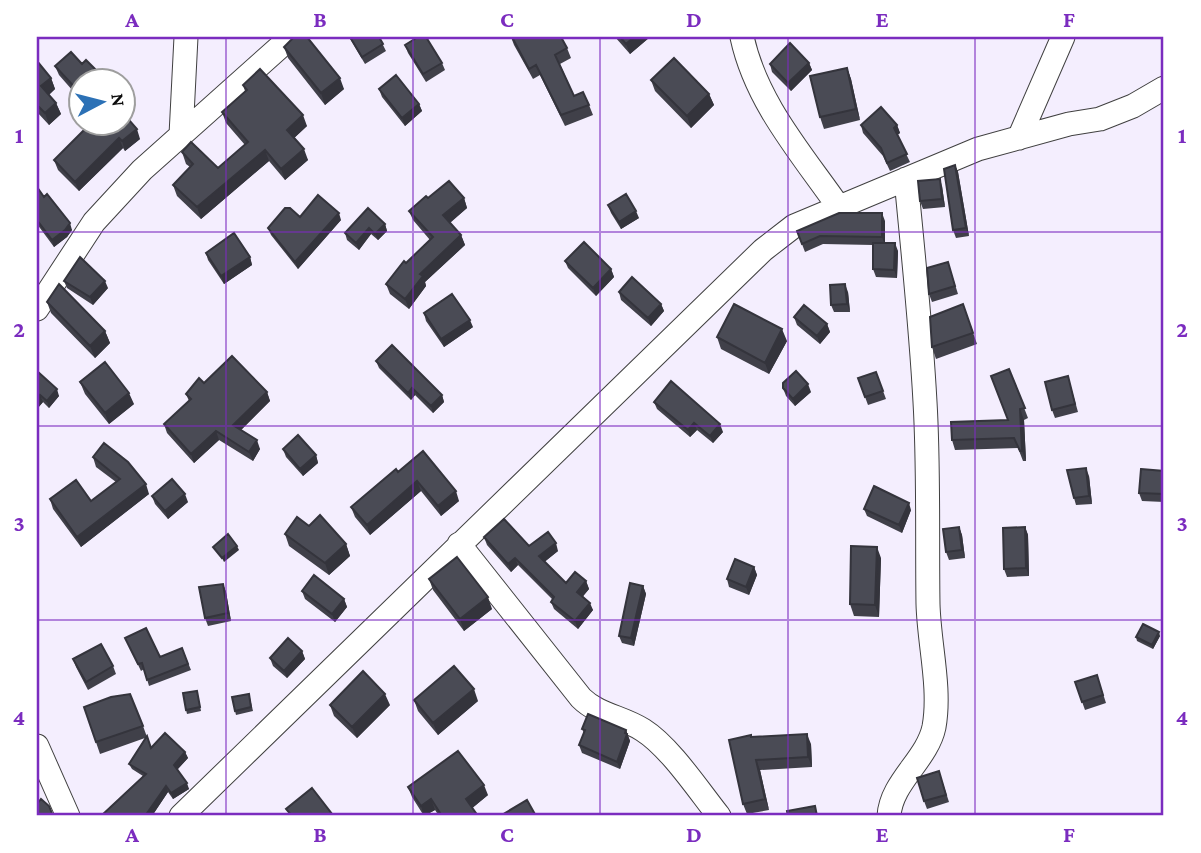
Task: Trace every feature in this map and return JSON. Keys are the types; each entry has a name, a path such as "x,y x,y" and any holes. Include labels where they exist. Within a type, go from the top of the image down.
{"street":[{"path":"181,135 186,37"},
{"path":"37,309 94,222 142,170 290,37"},
{"path":"742,37 754,79 769,108 838,206"},
{"path":"1019,138 1063,37"},
{"path":"181,816 763,250 794,226 978,149 1100,119 1133,106 1164,88"},
{"path":"889,816 890,806 899,787 925,750 934,727 935,694 928,620 926,406 906,179"},
{"path":"459,544 581,698 591,708 643,730 655,740 687,774 719,816"},
{"path":"37,746 68,816"}],"building":[{"path":"294,37 307,37 340,78 321,93 284,47"},
{"path":"350,37 379,37 383,44 362,57"},
{"path":"418,37 426,37 442,63 423,74 405,45"},
{"path":"512,37 561,37 567,48 555,55 574,96 583,92 589,105 561,115 536,65 529,69"},
{"path":"620,37 634,37 626,44"},
{"path":"790,43 809,63 788,83 770,64"},
{"path":"71,52 82,64 86,60 92,66 66,66 66,78 55,66"},
{"path":"674,58 709,94 687,116 651,80"},
{"path":"37,61 51,78 41,86 56,103 45,113 37,105"},
{"path":"847,68 856,109 820,117 810,76"},
{"path":"260,69 303,115 287,130 304,149 281,169 265,150 197,207 173,185 193,164 182,152 191,142 218,168 248,142 222,112 247,90 243,85"},
{"path":"396,75 419,104 402,118 379,89"},
{"path":"881,107 897,125 894,128 907,154 887,163 881,148 861,125"},
{"path":"78,136 128,136 122,141 119,138 75,182 54,160"},
{"path":"955,165 966,228 953,230 944,169"},
{"path":"940,179 942,199 920,201 918,181"},
{"path":"449,181 464,198 443,215 461,235 420,274 423,276 405,299 386,284 404,261 406,263 433,237 409,211"},
{"path":"37,187 44,197 47,194 70,223 52,240 37,220"},
{"path":"626,194 636,211 619,222 608,205"},
{"path":"318,195 339,213 295,262 268,228 285,208 290,208 300,217"},
{"path":"368,208 385,224 375,234 369,228 356,243 345,233"},
{"path":"839,213 882,213 882,237 820,236 802,244 797,231"},
{"path":"234,233 250,257 221,276 206,253"},
{"path":"584,242 611,269 593,288 565,261"},
{"path":"873,243 895,243 894,270 873,269"},
{"path":"80,257 105,281 90,297 64,281"},
{"path":"948,262 955,286 929,294 927,268"},
{"path":"632,277 661,304 648,318 619,292"},
{"path":"59,284 105,331 90,346 47,302"},
{"path":"845,284 847,304 831,305 830,285"},
{"path":"452,294 470,320 441,339 424,313"},
{"path":"734,304 782,329 765,363 717,337"},
{"path":"963,304 973,333 932,347 930,317"},
{"path":"804,305 827,324 817,336 794,317"},
{"path":"392,345 442,395 431,406 412,388 408,393 376,361"},
{"path":"232,356 267,392 233,425 257,440 249,452 216,431 191,454 164,424 191,399 186,394 199,378 204,383"},
{"path":"105,362 129,393 105,413 80,382"},
{"path":"1009,369 1025,408 1020,409 1022,451 1014,438 952,440 951,422 1008,420 991,376"},
{"path":"37,371 57,389 47,401 40,395 37,399"},
{"path":"796,371 808,384 793,399 783,388 783,383"},
{"path":"876,372 883,391 865,397 858,378"},
{"path":"1068,376 1075,404 1052,410 1045,382"},
{"path":"671,381 720,424 710,436 694,423 688,430 654,402"},
{"path":"298,435 316,455 300,469 283,449"},
{"path":"104,443 128,462 146,484 77,537 50,499 76,480 91,501 120,479 93,457"},
{"path":"423,451 456,491 438,506 417,481 367,525 351,507 396,469 398,472"},
{"path":"1086,468 1089,496 1074,498 1067,470"},
{"path":"1141,469 1164,471 1164,494 1139,493"},
{"path":"172,479 185,494 165,511 152,496"},
{"path":"874,486 909,503 899,525 864,509"},
{"path":"320,515 346,544 325,563 285,534 297,517 309,526"},
{"path":"504,519 529,546 548,532 556,543 539,556 566,583 575,572 586,581 577,592 590,603 575,621 551,602 554,597 515,558 508,564 484,537"},
{"path":"959,527 962,550 946,552 943,529"},
{"path":"1025,527 1026,568 1004,569 1003,528"},
{"path":"228,534 237,546 222,558 213,547"},
{"path":"851,546 877,547 875,605 850,604"},
{"path":"457,557 488,597 460,619 429,579"},
{"path":"735,559 754,567 746,587 727,579"},
{"path":"314,575 344,599 332,614 302,591"},
{"path":"630,583 643,586 631,638 619,636"},
{"path":"223,584 228,613 205,618 199,587"},
{"path":"1143,624 1159,632 1152,645 1136,637"},
{"path":"146,628 160,657 182,648 188,664 147,680 142,663 138,664 125,638"},
{"path":"288,638 302,651 284,671 270,658"},
{"path":"101,644 113,666 86,682 73,659"},
{"path":"454,666 474,689 433,723 414,700"},
{"path":"363,671 385,694 352,727 330,705"},
{"path":"1097,675 1103,695 1082,702 1075,682"},
{"path":"197,691 200,707 186,710 183,693"},
{"path":"130,694 143,726 96,742 84,707 111,697"},
{"path":"249,694 251,707 235,711 232,697"},
{"path":"588,714 626,730 617,762 579,745"},
{"path":"165,733 185,752 174,765 187,783 171,793 166,786 145,816 101,816 146,774 129,764 147,736 151,748"},
{"path":"807,734 808,757 756,760 765,799 743,804 729,740 751,735"},
{"path":"458,751 484,785 466,799 478,816 442,816 431,799 421,806 408,787"},
{"path":"939,771 946,795 924,801 917,778"},
{"path":"312,788 332,814 292,816 286,809"},
{"path":"41,799 49,806 53,816 37,816 37,804"},
{"path":"527,800 536,816 500,816"},
{"path":"815,806 817,816 788,816 787,811"}]}
